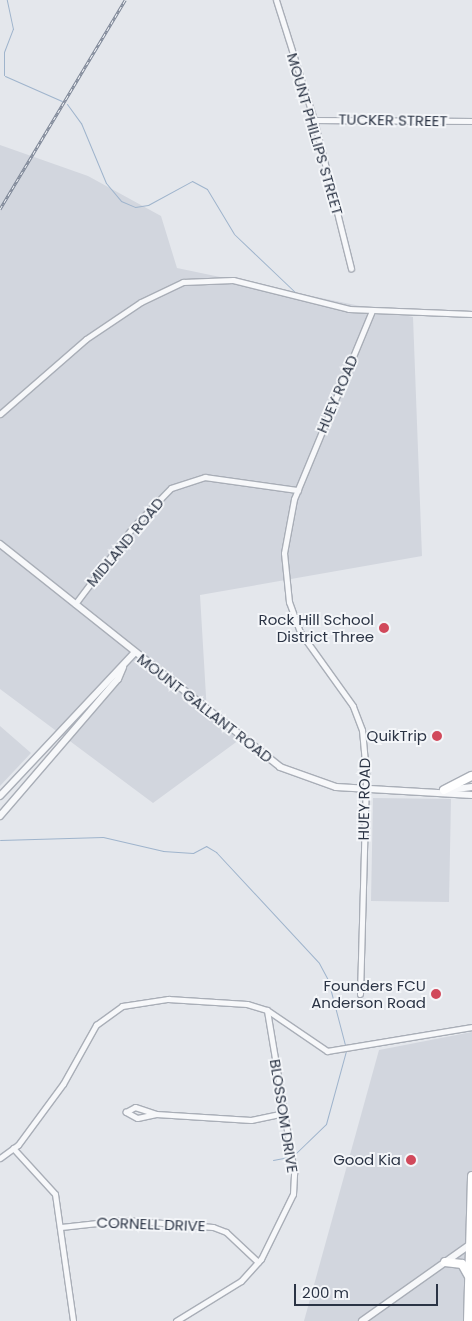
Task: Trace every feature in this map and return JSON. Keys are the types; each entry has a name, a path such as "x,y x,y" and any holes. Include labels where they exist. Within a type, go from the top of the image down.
{"main road":[{"path":"444,790 472,776"},
{"path":"468,1321 472,1176"},
{"path":"445,1262 462,1264 469,1277"}],"street":[{"name":"MOUNT PHILLIPS STREET","path":"276,0 314,120 351,268"},
{"name":"TUCKER STREET","path":"314,120 472,122"},
{"path":"0,414 92,335 141,302 184,282 233,280 325,306 372,311 472,314"},
{"name":"HUEY ROAD","path":"360,994 365,788 362,730 353,706 300,632 289,602 285,536 298,490 372,311"},
{"name":"MIDLAND ROAD","path":"74,604 138,521 171,488 205,477 298,490"},
{"name":"MOUNT GALLANT ROAD","path":"0,544 280,767 330,785 444,790 472,787"},
{"path":"0,796 135,652"},
{"path":"0,816 118,679 123,666"},
{"name":"MOUNT GALLANT ROAD","path":"444,790 472,795"},
{"path":"0,1158 13,1148 73,1069 96,1025 122,1006 168,999 231,1002 266,1010 327,1051 472,1027"},
{"name":"BLOSSOM DRIVE","path":"176,1321 220,1297 258,1262 293,1194 284,1113 266,1010"},
{"path":"156,1114 137,1118 126,1112 135,1107 156,1114 251,1120 284,1113"},
{"path":"13,1148 56,1194 72,1321"},
{"name":"CORNELL DRIVE","path":"61,1227 125,1220 213,1227 226,1232 258,1262"},
{"path":"362,1321 471,1242"}],"shaded area":[{"path":"0,145 88,176 161,216 177,268 413,317 422,556 200,595 207,713 239,740 153,803 0,689"},
{"path":"0,726 31,753 0,786"},
{"path":"373,798 451,799 449,902 371,901"},
{"path":"472,1032 472,1321 304,1321 379,1050"}],"waterway":[{"path":"4,75 4,52 13,29 7,0"},
{"path":"5,76 62,101"},
{"path":"67,104 81,123 106,183 121,201 135,207 148,205 192,181 207,189 234,234 297,294"},
{"path":"0,840 103,837 163,851 193,853 206,846 216,852 319,963 328,980 345,1045"},
{"path":"295,1154 326,1124 346,1051"},
{"path":"273,1160 289,1157"}],"railway":[{"path":"0,209 125,0"}],"place":[{"name":"Rock Hill School District Three","path":"384,628"},
{"name":"QuikTrip","path":"437,736"},
{"name":"Founders FCU Anderson Road","path":"436,994"},
{"name":"Good Kia","path":"411,1160"}]}
